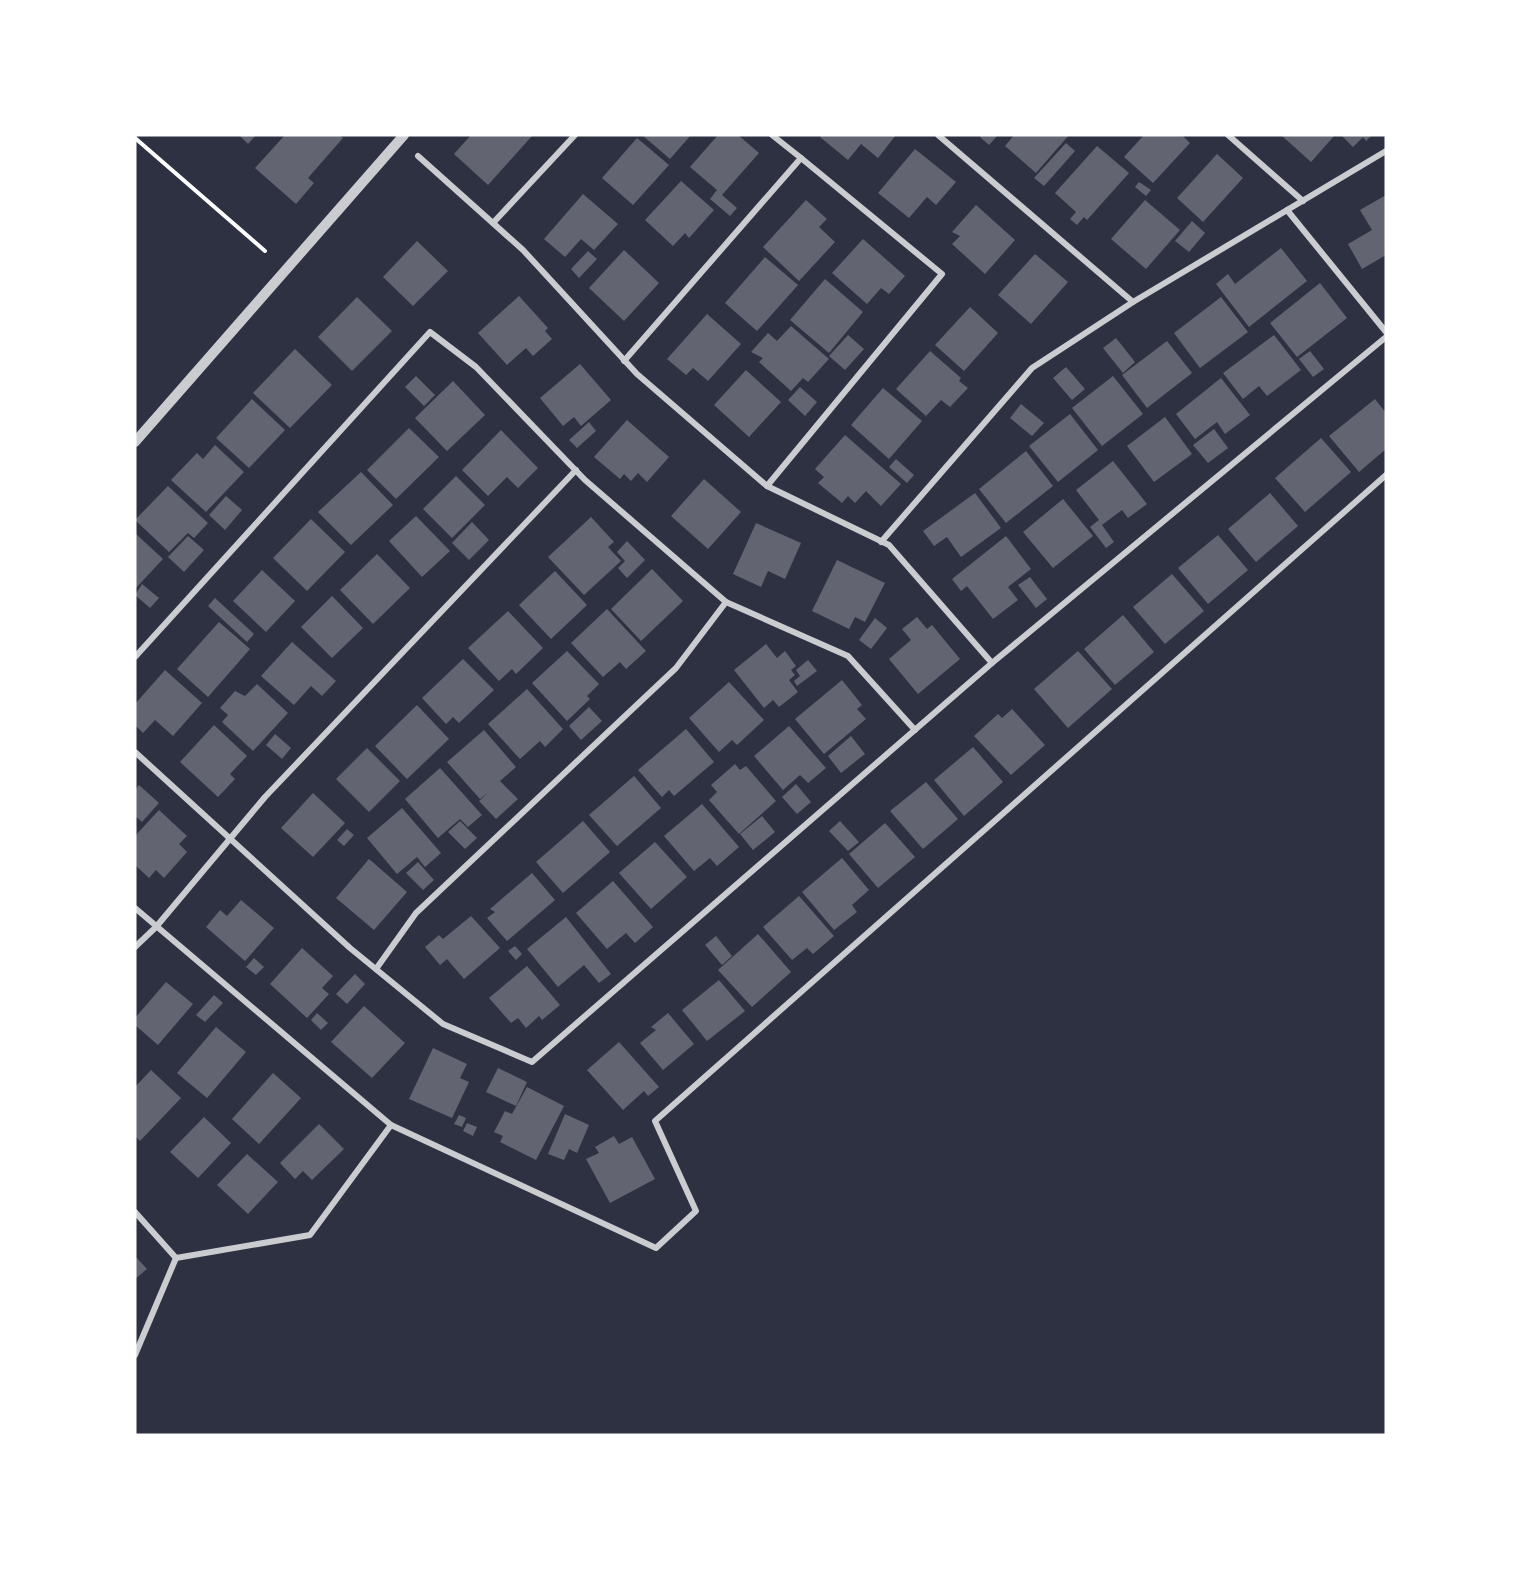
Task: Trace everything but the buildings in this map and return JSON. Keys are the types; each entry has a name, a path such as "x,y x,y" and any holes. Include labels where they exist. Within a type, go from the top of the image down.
{"street":[{"path":"493,223 575,135"},
{"path":"767,486 942,274 772,135"},
{"path":"938,135 1133,302"},
{"path":"1228,135 1303,201"},
{"path":"135,442 399,137"},
{"path":"881,542 1032,368 1133,302 1386,151"},
{"path":"418,156 523,250 624,361 767,486 889,545 992,663"},
{"path":"624,361 801,158"},
{"path":"1287,210 1386,332"},
{"path":"135,657 430,332 476,367 576,470 726,602 848,656 915,730"},
{"path":"135,752 376,969 443,1024 532,1062 992,663 1386,337"},
{"path":"135,947 156,927 281,780 576,470"},
{"path":"135,908 392,1125 656,1248 696,1211 655,1121 1386,475"},
{"path":"376,969 416,913 676,668 726,602"},
{"path":"176,1258 309,1235 392,1125"},
{"path":"135,1212 176,1258"},
{"path":"135,1356 176,1258"}],"path":[{"path":"135,138 265,251"}]}
